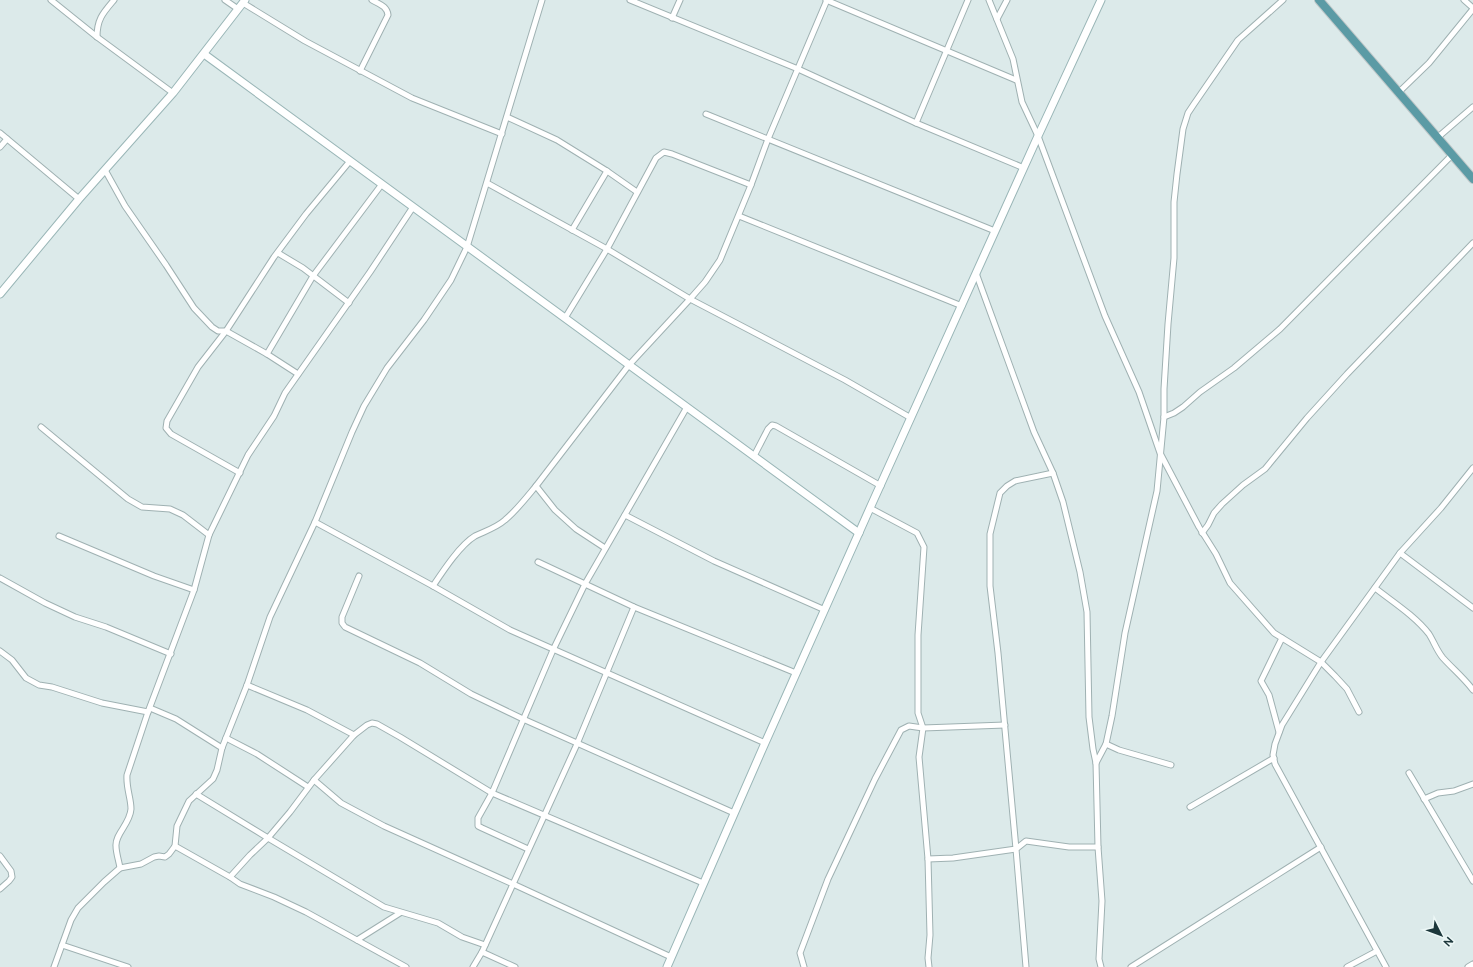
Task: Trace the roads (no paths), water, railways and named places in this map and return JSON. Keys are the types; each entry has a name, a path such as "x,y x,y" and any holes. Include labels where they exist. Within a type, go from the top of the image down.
{"main road":[{"path":"1319,0 1473,179"}],"street":[{"path":"51,0 97,37 173,93"},
{"path":"97,37 97,26 100,17 114,0"},
{"path":"225,0 242,4 305,41 412,98 502,134"},
{"path":"360,71 388,15 384,6 372,0"},
{"path":"54,967 70,920 78,908 120,868 141,864 159,856 164,857 169,854 176,846 177,826 181,814 189,801 213,779 217,770 222,748 247,685 270,617 315,522 364,406 387,368 424,320 450,280 468,247 542,0"},
{"path":"630,0 798,69 916,123 1024,168"},
{"path":"672,18 680,0"},
{"path":"433,586 449,562 464,546 474,537 506,520 536,486 629,365 705,282 720,260 739,216 768,139 827,0 1016,80"},
{"path":"916,123 968,0"},
{"path":"989,0 1013,59 1016,80 1022,102 1038,136 1106,316 1139,392 1160,452 1202,533 1230,582 1274,633 1321,662 1347,689 1359,712"},
{"path":"997,19 1007,0"},
{"path":"667,967 870,508 1101,0"},
{"path":"1096,763 1106,744 1112,716 1125,632 1157,491 1164,417 1164,389 1168,324 1174,258 1174,202 1183,129 1188,113 1238,40 1283,0"},
{"path":"1398,93 1428,63 1473,8 1464,0"},
{"path":"0,294 79,199 173,93 242,4"},
{"path":"204,54 859,533"},
{"path":"1437,138 1473,107"},
{"path":"706,114 995,231"},
{"path":"507,117 557,140 607,171 637,192"},
{"path":"0,133 79,199"},
{"path":"0,147 7,139"},
{"path":"565,318 607,248 656,158 664,152 751,185"},
{"path":"1164,417 1183,407 1200,392 1234,368 1280,329 1452,155"},
{"path":"240,473 170,434 166,428 167,421 198,367 226,331 278,252 306,214 350,161"},
{"path":"105,170 124,206 166,265 194,308 212,327 218,331 226,331 267,354 298,374"},
{"path":"572,230 607,171"},
{"path":"487,183 607,248 690,299 845,380 911,418"},
{"path":"267,354 313,276 382,184"},
{"path":"120,868 115,846 130,816 131,808 126,785 127,775 149,710 194,590 209,535 248,455 274,416 284,393 349,303 413,207"},
{"path":"739,216 962,306"},
{"path":"1202,533 1214,513 1222,504 1243,485 1265,469 1307,418 1347,374 1473,242"},
{"path":"278,252 349,303"},
{"path":"976,273 1034,432 1053,473 1063,502 1080,572 1087,612 1089,717 1096,763 1098,847 1102,901 1099,959 1101,967"},
{"path":"528,849 478,826 478,818 492,793 553,650 585,584 687,407"},
{"path":"754,456 768,429 772,425 881,486"},
{"path":"41,427 128,499 142,507 170,508 183,515 209,535"},
{"path":"1386,967 1275,764 1275,744 1282,725 1321,662 1400,553 1441,508 1473,468"},
{"path":"1026,967 1005,725 990,586 990,534 1000,493 1007,486 1015,481 1053,473"},
{"path":"536,486 555,510 576,529 605,548"},
{"path":"870,508 917,533 924,548 918,635 918,713 923,728 919,757 928,859 930,935 928,958 929,967"},
{"path":"625,515 714,560 825,610"},
{"path":"315,522 510,630 765,743"},
{"path":"59,536 154,576 194,590"},
{"path":"1400,553 1473,608"},
{"path":"538,562 634,607 796,673"},
{"path":"360,576 342,617 342,623 345,627 420,663 471,694 523,720 734,813"},
{"path":"0,578 45,603 75,617 106,627 171,654"},
{"path":"1375,588 1412,617 1425,630 1444,660 1455,669 1473,690"},
{"path":"473,967 482,952 577,744 634,607"},
{"path":"1279,733 1269,695 1262,681 1282,638"},
{"path":"0,651 12,660 26,678 39,685 52,687 102,702 149,710 176,719 222,748"},
{"path":"247,685 307,710 354,735"},
{"path":"230,877 268,838 290,812 308,787 354,735 372,723 377,724 492,793 703,883"},
{"path":"804,967 800,953 828,879 875,779 901,730 909,726 923,728 1005,725"},
{"path":"226,738 257,754 308,787"},
{"path":"1106,744 1119,750 1171,765"},
{"path":"1190,807 1274,758"},
{"path":"1409,773 1473,881"},
{"path":"314,780 342,803 384,826 671,957"},
{"path":"1424,799 1438,793 1454,791 1473,784"},
{"path":"196,794 384,907 400,913 438,923 462,937 485,945"},
{"path":"928,859 953,858 1016,849 1026,841 1068,847 1098,847"},
{"path":"176,846 240,884 274,897 306,912 406,967"},
{"path":"1131,967 1320,848"},
{"path":"0,856 11,871 12,876 0,889"},
{"path":"357,940 400,913"},
{"path":"62,945 128,967"},
{"path":"1347,967 1377,951"},
{"path":"482,952 515,967"},
{"path":"1468,967 1473,964"}]}
